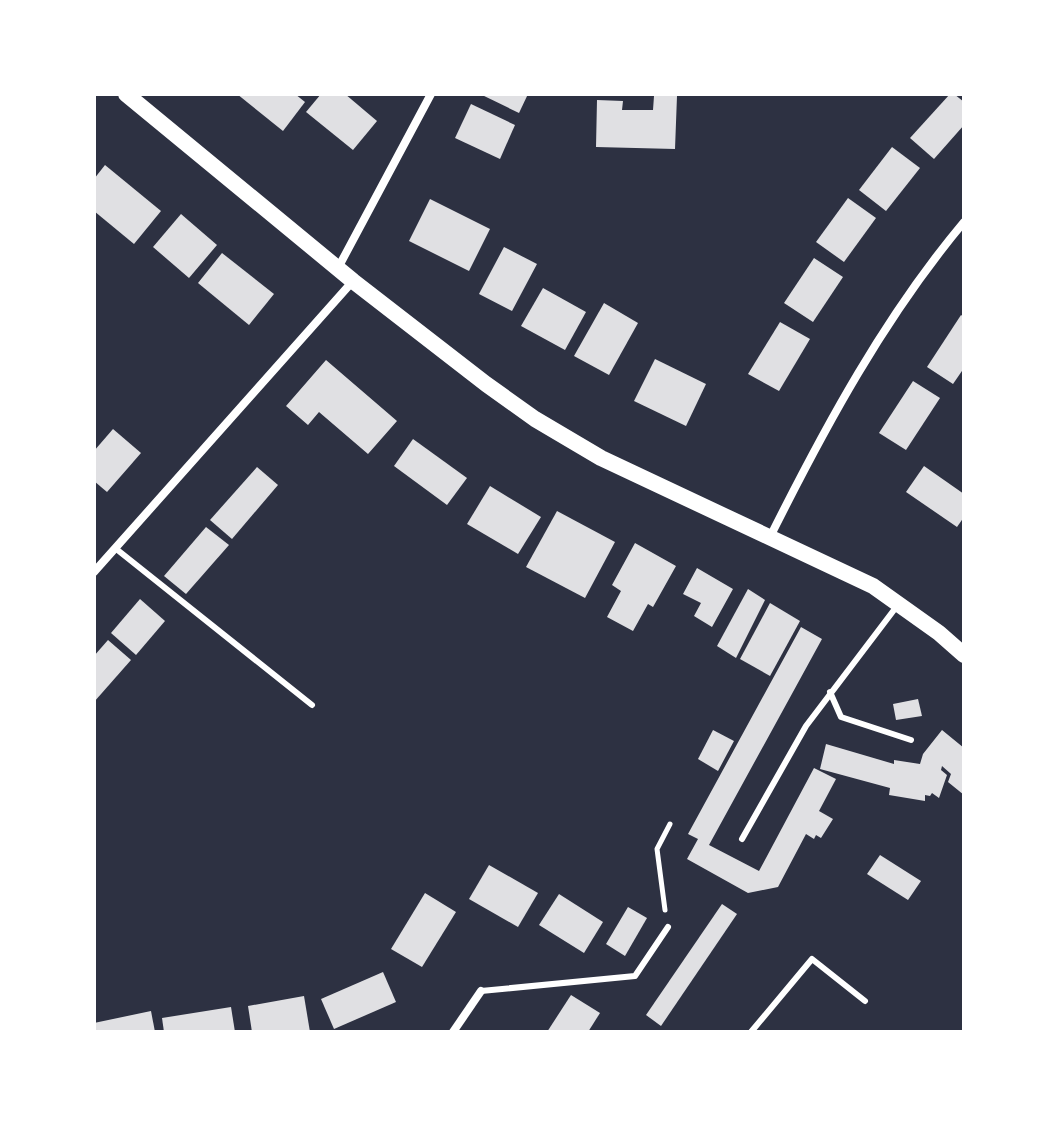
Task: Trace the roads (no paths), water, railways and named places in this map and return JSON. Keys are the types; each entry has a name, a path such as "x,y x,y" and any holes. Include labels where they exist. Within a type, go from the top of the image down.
{"main road":[{"path":"126,94 353,281 535,419 601,458 873,586 939,633 964,655"}],"street":[{"path":"338,268 431,94"},
{"path":"770,537 822,437 885,332 964,222"},
{"path":"94,572 353,281"},
{"path":"453,1032 481,991"}],"lane":[{"path":"115,548 312,705"},
{"path":"742,839 806,726 899,603"},
{"path":"830,692 841,717 911,740"},
{"path":"481,991 635,976 668,927"},
{"path":"751,1032 812,959 865,1001"}]}
